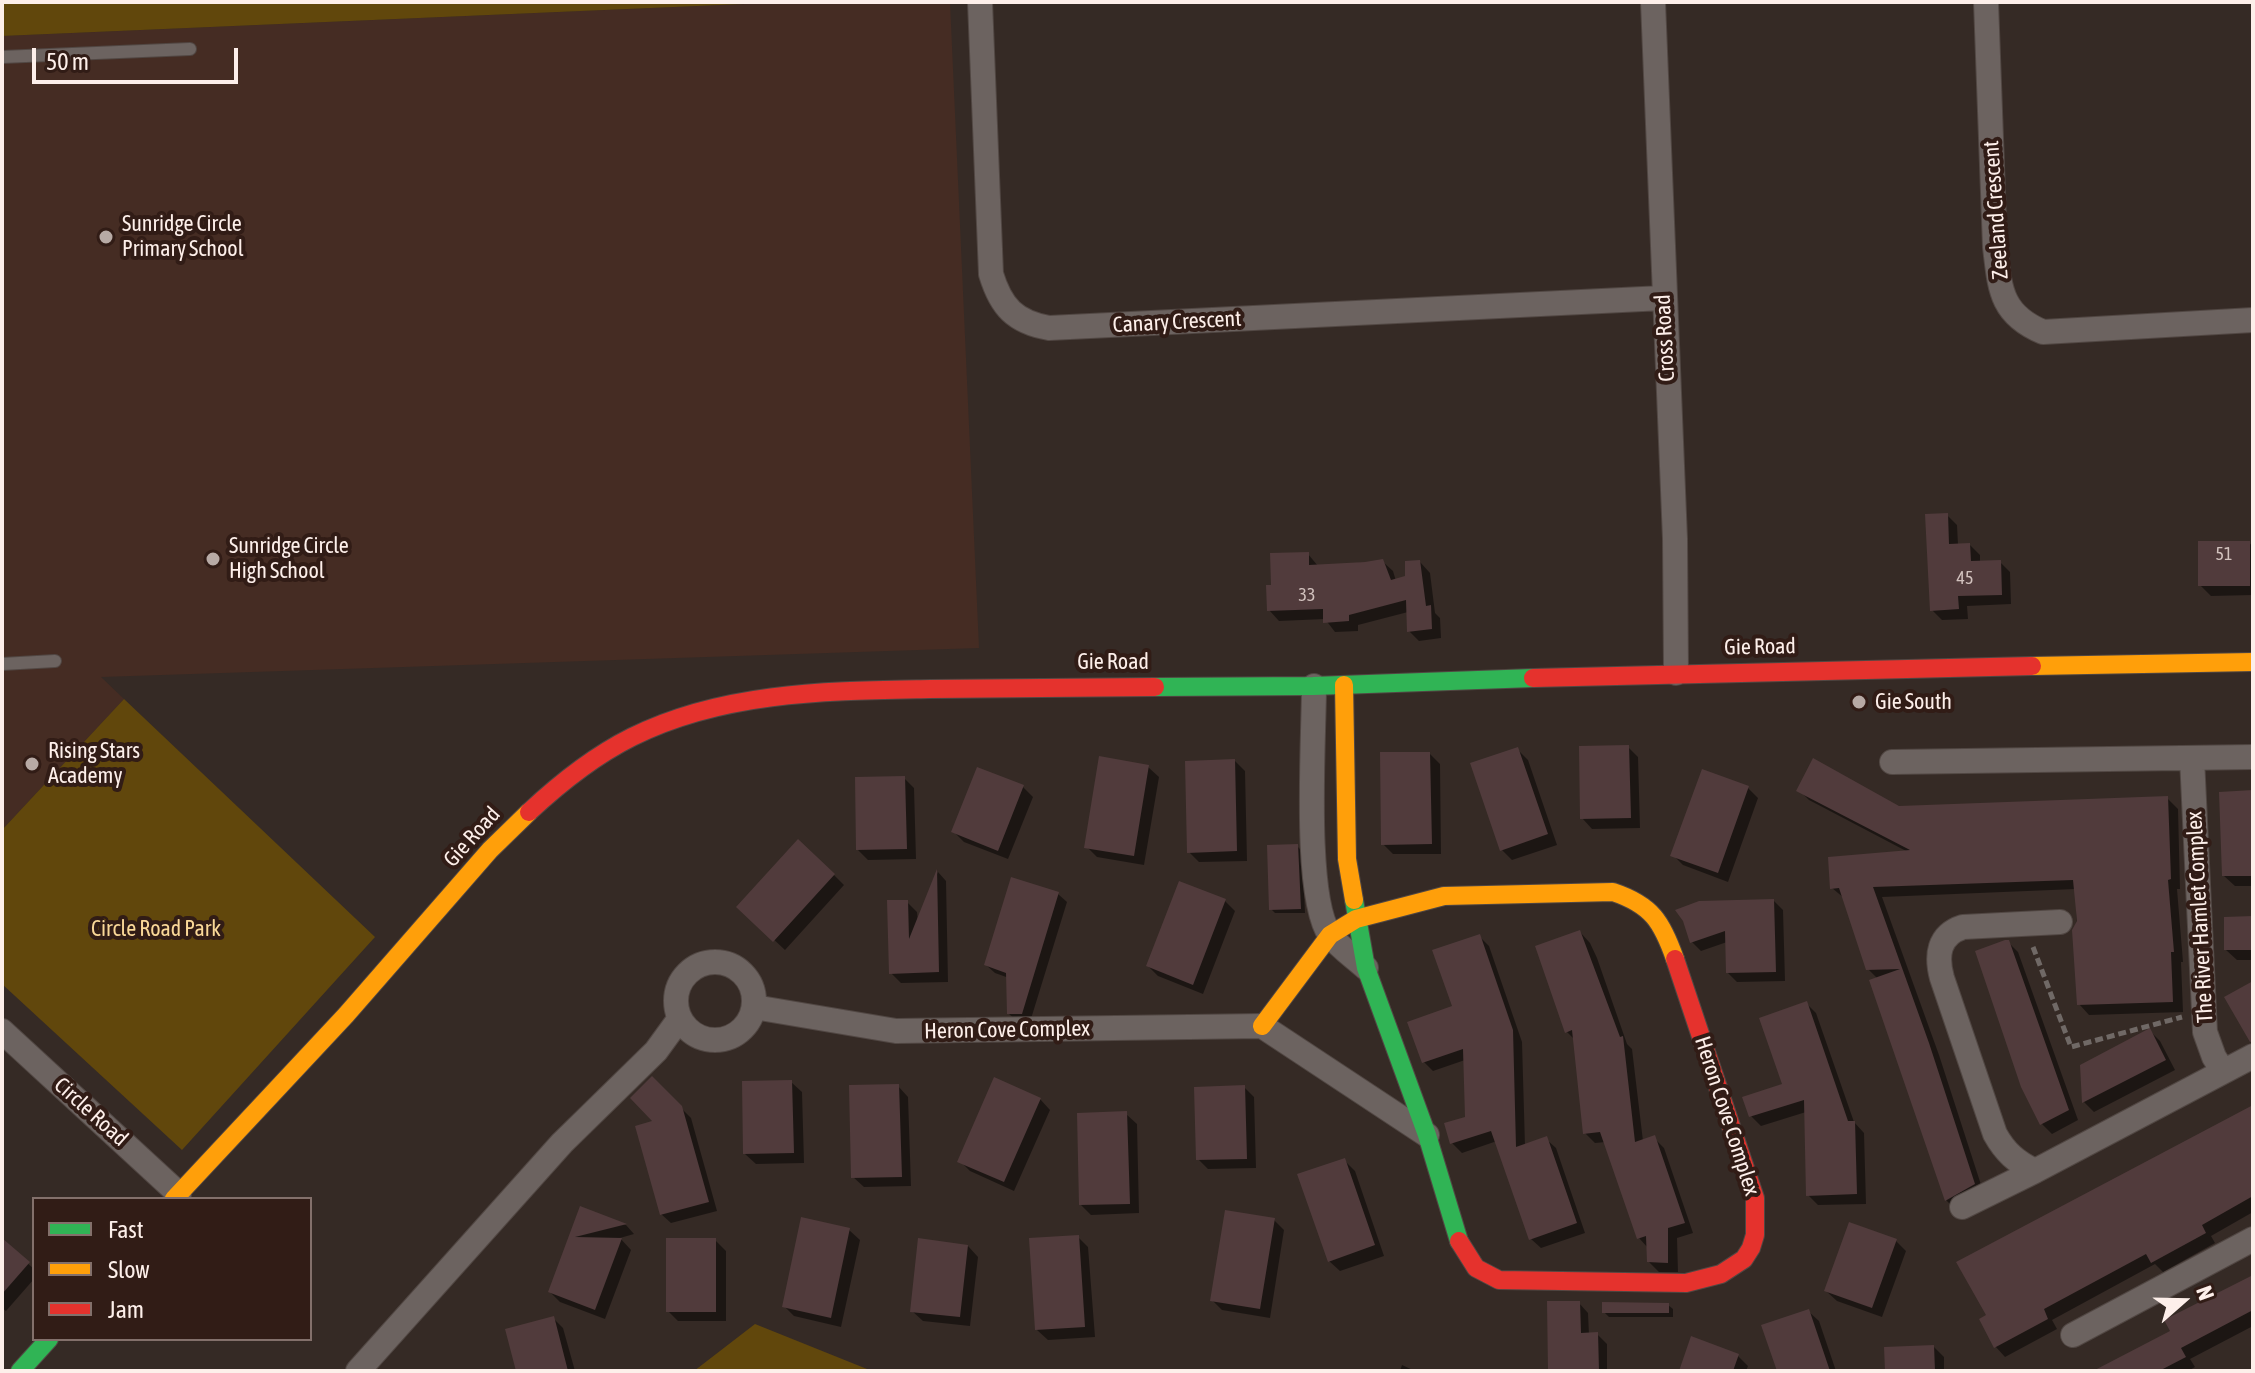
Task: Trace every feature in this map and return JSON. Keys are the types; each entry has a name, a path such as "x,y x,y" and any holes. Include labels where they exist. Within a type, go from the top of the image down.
{"street":[{"name":"Canary Crescent","path":"980,2 991,274 997,293 1022,320 1049,328 1663,298"},
{"name":"Cross Road","path":"1653,2 1675,539 1676,673"},
{"name":"Zeeland Crescent","path":"1986,2 1995,247 1999,279 2010,312 2028,326 2043,332 2253,320"},
{"name":"Gie Road","path":"177,1196 348,1013 523,816 604,752 658,725 718,706 803,692 1024,686 1314,686 1676,673 2253,662"},
{"name":"Heron Cove Complex","path":"754,1007 896,1031 1262,1026 1330,935 1356,919 1444,896 1613,892 1633,898 1647,907 1664,928 1755,1198 1758,1220 1755,1238 1747,1256 1735,1268 1716,1278 1686,1283 1499,1280 1476,1268 1464,1252 1454,1231 1427,1135 1366,968 1356,919 1347,859 1344,685"},
{"name":"Heron Cove Complex","path":"1314,686 1313,849 1319,908 1330,935 1366,968"},
{"path":"1892,762 2253,757"},
{"name":"The River Hamlet Complex","path":"2192,758 2204,1012 2209,1045 2223,1071"},
{"path":"2035,1171 2013,1159 1995,1134 1938,964 1942,941 1956,929 2060,922"},
{"path":"716,962 729,964 741,971 749,982 754,994 750,1021 741,1032 728,1039 714,1041 700,1037 688,1030 680,1018 676,1005 677,992 692,970 716,962"},
{"path":"358,1371 562,1143 656,1051 680,1018"},
{"path":"1262,1026 1427,1135"},
{"name":"Circle Road","path":"2,1031 177,1196"},
{"path":"1962,1207 2253,1056"},
{"path":"2073,1335 2253,1239"},
{"path":"20,1371 47,1341"}],"lane":[{"path":"2,57 190,49"},
{"path":"2,664 55,661"}],"path":[{"path":"2024,924 2071,1047 2204,1012"}],"shaded area":[{"path":"790,2 950,2 979,648 101,677 124,699 2,830 2,36"}],"green space":[{"path":"2,2 790,2 2,36"},
{"name":"Circle Road Park","path":"124,699 375,937 182,1150 2,984 2,830"},
{"path":"755,1324 872,1371 694,1371"}],"building":[{"path":"1948,513 1949,544 1970,543 1971,561 2001,560 2002,595 1958,596 1959,609 1930,611 1925,514"},
{"path":"2198,541 2250,541 2250,586 2198,586"},
{"path":"1309,552 1309,565 1383,559 1391,580 1405,576 1405,561 1420,560 1426,606 1431,605 1432,629 1407,632 1406,600 1349,615 1349,621 1323,623 1323,609 1267,611 1266,585 1271,585 1270,553"},
{"path":"1629,745 1631,818 1580,819 1579,746"},
{"path":"1518,747 1548,834 1500,851 1470,763"},
{"path":"1380,752 1430,752 1432,844 1381,845"},
{"path":"1099,756 1149,765 1134,856 1084,848"},
{"path":"1813,758 1899,806 2168,796 2173,1002 2077,1005 2072,930 2077,921 2073,880 1873,887 1975,1184 1945,1201 1869,980 1900,969 1866,970 1839,888 1830,889 1828,857 1910,850 1796,791"},
{"path":"1235,759 1237,851 1187,853 1185,761"},
{"path":"977,767 1024,785 998,851 951,832"},
{"path":"1702,769 1749,786 1718,873 1670,856"},
{"path":"905,776 907,849 856,850 855,777"},
{"path":"2253,790 2253,876 2222,876 2219,792"},
{"path":"798,839 835,874 773,942 736,907"},
{"path":"1298,844 1301,909 1269,910 1267,845"},
{"path":"937,869 939,972 889,974 887,900 908,900 909,939"},
{"path":"1011,877 1059,892 1022,1014 1007,1014 1006,973 984,965"},
{"path":"1179,881 1226,899 1193,985 1146,966"},
{"path":"1774,899 1776,972 1726,973 1725,931 1690,943 1683,921 1675,910 1699,901"},
{"path":"2253,916 2253,950 2224,950 2224,917"},
{"path":"1580,930 1620,1037 1623,1036 1635,1142 1655,1135 1685,1223 1668,1228 1668,1263 1647,1262 1646,1236 1637,1239 1600,1132 1583,1134 1572,1030 1565,1033 1535,946"},
{"path":"1480,934 1513,1030 1516,1147 1547,1136 1577,1223 1529,1240 1491,1131 1450,1144 1444,1123 1465,1117 1463,1049 1422,1063 1407,1022 1452,1006 1432,950"},
{"path":"2009,940 2069,1110 2040,1125 2021,1087 1975,951"},
{"path":"2253,981 2253,1041 2250,1042 2224,997"},
{"path":"1807,1001 1848,1121 1855,1121 1857,1194 1806,1196 1804,1100 1749,1117 1742,1097 1782,1084 1759,1018"},
{"path":"2150,1028 2166,1060 2082,1103 2080,1065"},
{"path":"652,1076 682,1106 709,1202 660,1215 635,1126 652,1121 630,1098"},
{"path":"994,1077 1041,1098 1004,1182 957,1162"},
{"path":"792,1080 794,1153 743,1154 742,1081"},
{"path":"899,1084 902,1177 851,1178 849,1085"},
{"path":"1245,1085 1247,1159 1196,1160 1194,1087"},
{"path":"2253,1105 2253,1196 2202,1225 2206,1233 2151,1263 2146,1254 2044,1309 2048,1319 1994,1348 1979,1319 1986,1315 1956,1262"},
{"path":"1127,1111 1130,1204 1079,1205 1077,1113"},
{"path":"1345,1158 1375,1245 1328,1262 1297,1174"},
{"path":"580,1206 627,1224 575,1237 622,1238 595,1310 548,1292"},
{"path":"1225,1210 1275,1218 1260,1309 1210,1301"},
{"path":"801,1217 850,1228 831,1318 782,1307"},
{"path":"1849,1222 1897,1239 1872,1308 1824,1291"},
{"path":"1079,1235 1085,1327 1035,1330 1029,1238"},
{"path":"2,1238 30,1262 2,1294"},
{"path":"666,1238 716,1238 716,1312 666,1312"},
{"path":"918,1238 968,1245 960,1317 910,1312"},
{"path":"2253,1275 2253,1310 2181,1348 2186,1357 2159,1371 2093,1371 2170,1331 2164,1320"},
{"path":"1547,1301 1580,1301 1581,1333 1598,1332 1599,1371 1548,1371"},
{"path":"1602,1302 1669,1303 1669,1313 1602,1313"},
{"path":"1809,1309 1830,1371 1777,1371 1761,1325"},
{"path":"554,1316 568,1371 516,1371 505,1329"},
{"path":"1691,1336 1739,1354 1733,1371 1679,1371"},
{"path":"1934,1345 1935,1371 1885,1371 1884,1347"}],"traffic: fast":[{"path":"1155,687 1313,686 1533,678"},
{"path":"1354,900 1366,968 1427,1135 1459,1241"},
{"path":"20,1371 47,1341"}],"traffic: slow":[{"path":"2032,666 2253,662"},
{"path":"1344,685 1347,859 1354,900"},
{"path":"176,1197 346,1015 490,850 529,812"},
{"path":"1262,1026 1330,935 1356,919 1444,896 1613,892 1637,903 1654,916 1675,959"}],"traffic: jam":[{"path":"1533,678 2032,666"},
{"path":"529,812 578,771 632,737 703,710 740,702 854,691 1155,687"},
{"path":"1459,1241 1476,1268 1499,1280 1686,1283 1721,1274 1744,1259 1755,1235 1755,1198 1675,959"}],"place":[{"name":"Sunridge Circle Primary School","path":"106,237"},
{"name":"Sunridge Circle High School","path":"213,559"},
{"name":"Gie South","path":"1859,702"},
{"name":"Rising Stars Academy","path":"32,764"}]}
